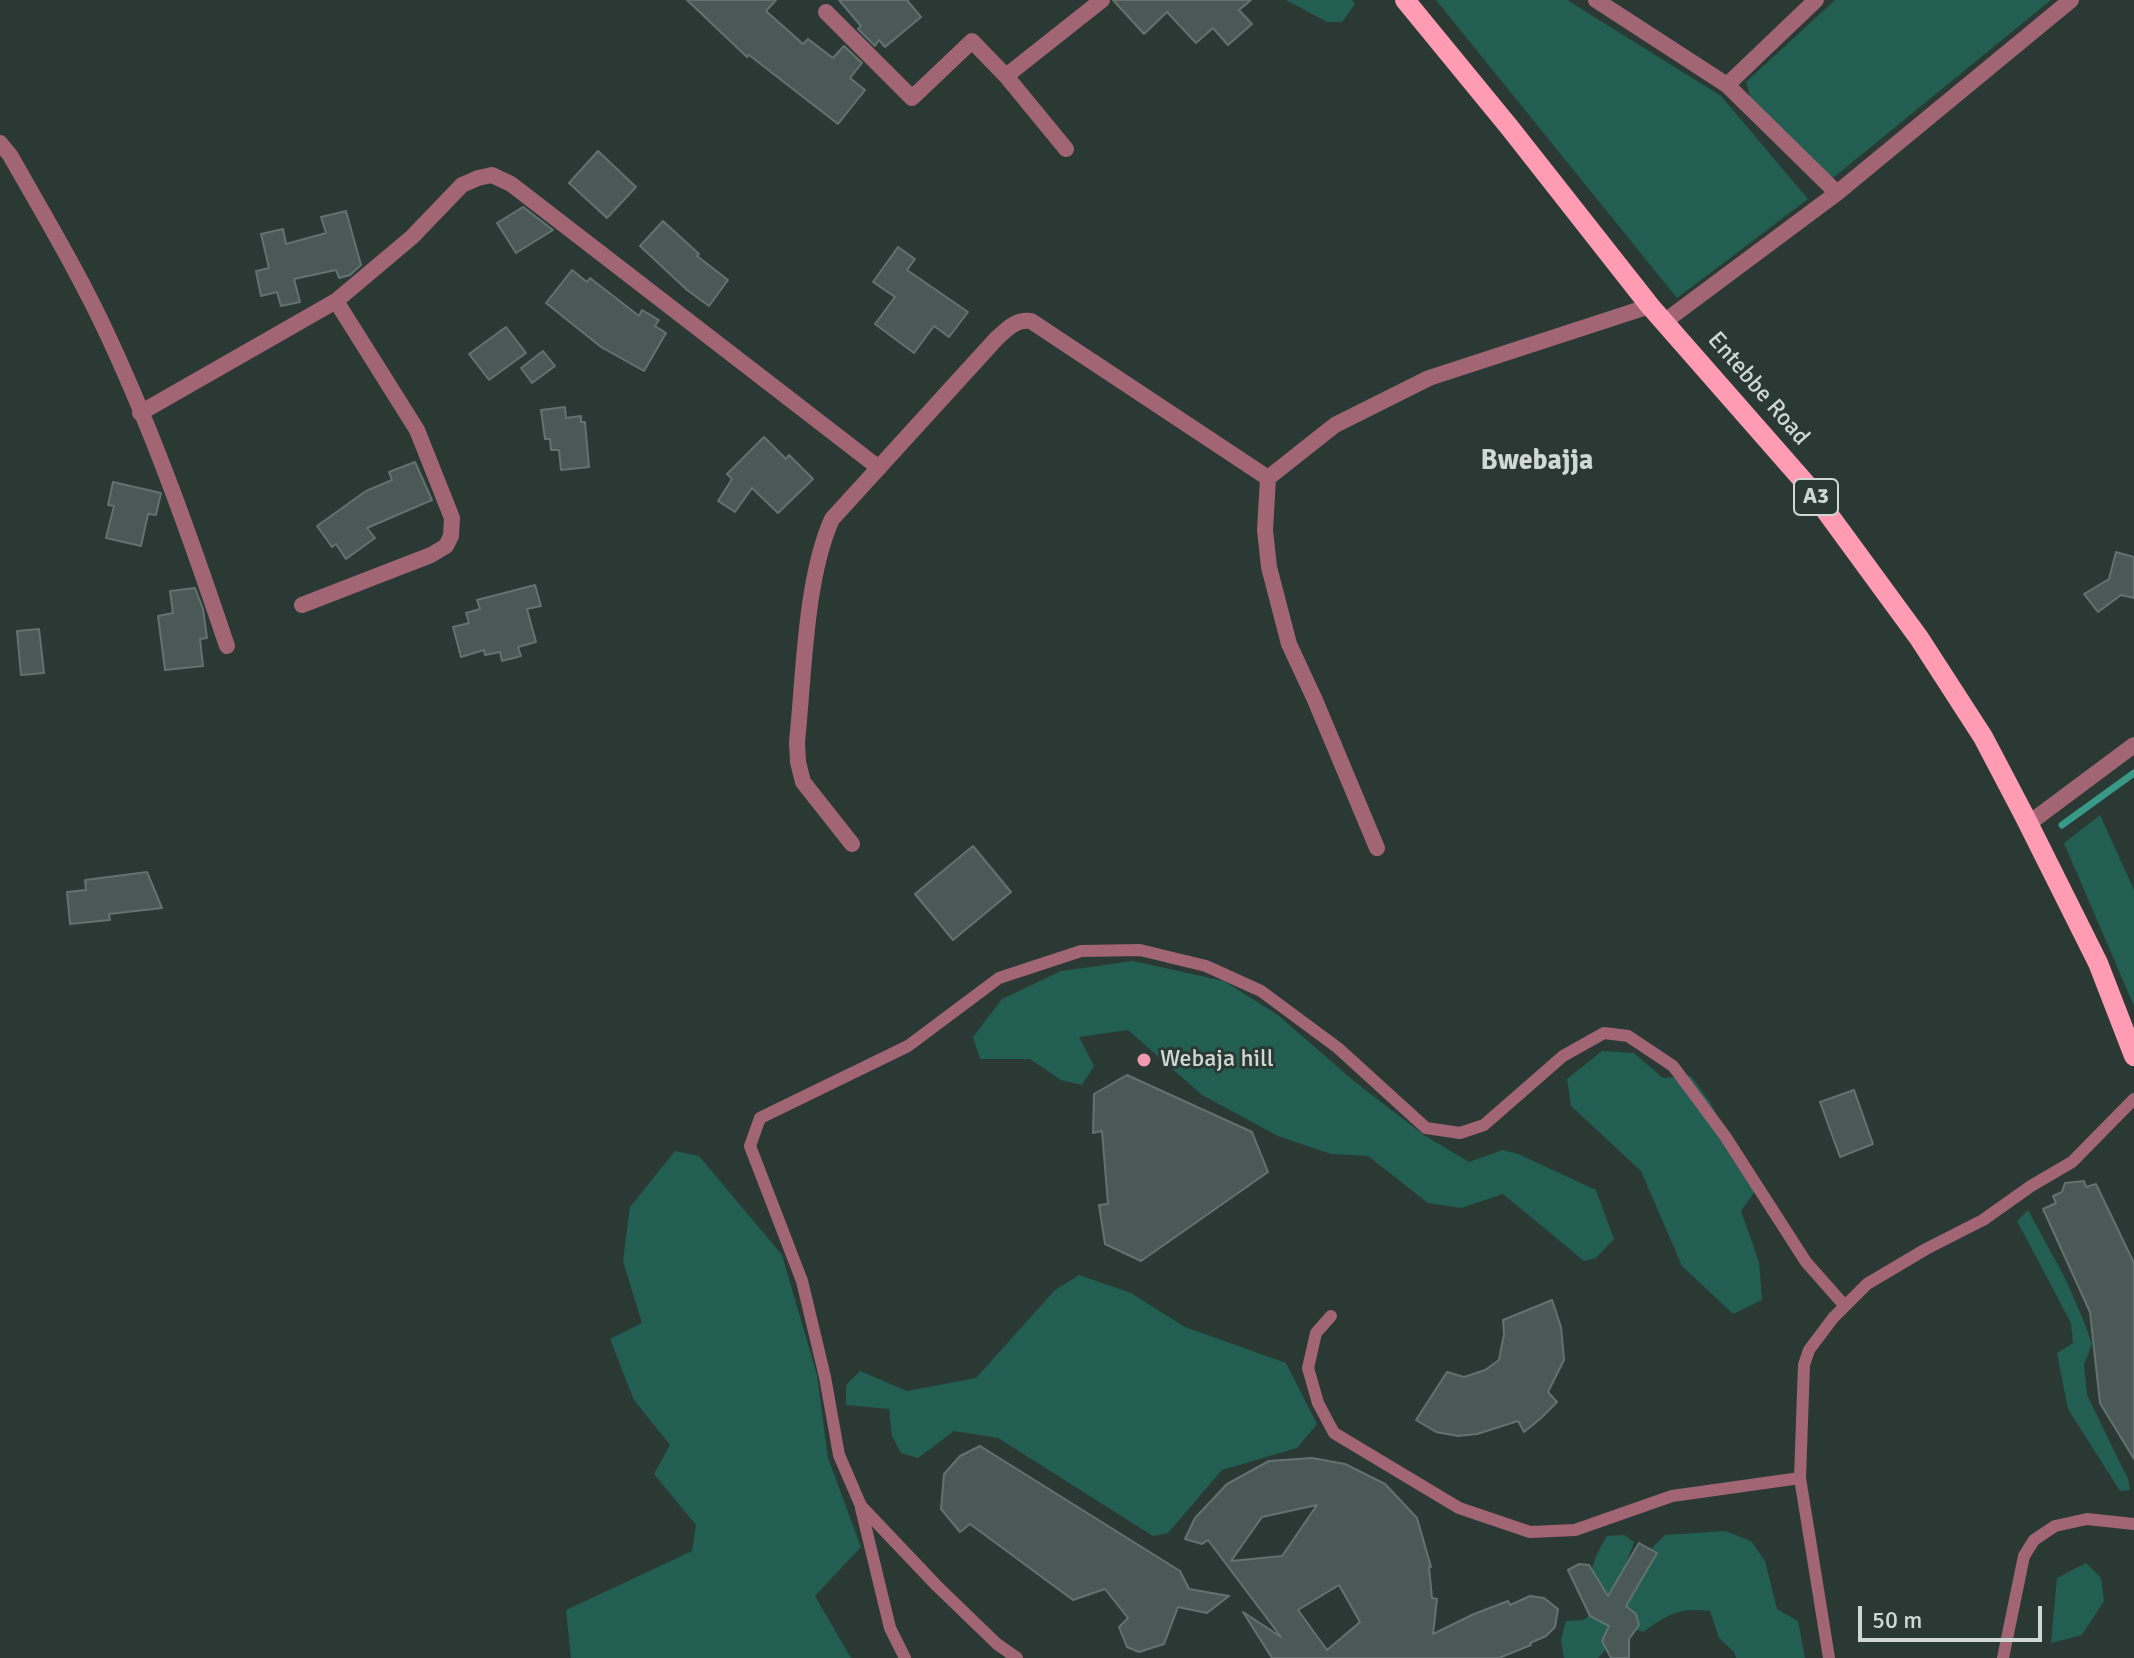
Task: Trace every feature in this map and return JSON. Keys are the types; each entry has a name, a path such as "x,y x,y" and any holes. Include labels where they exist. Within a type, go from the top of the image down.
{"main road":[{"name":"Entebbe Road","path":"1405,0 1657,314 1807,485 1919,638 1983,737 2028,824 2098,963 2134,1056"}],"street":[{"path":"1006,76 1102,0"},
{"path":"1596,0 1727,85 1837,193"},
{"path":"1727,85 1816,0"},
{"path":"1377,848 1289,644 1269,567 1265,530 1268,478 1335,425 1429,378 1657,314 1837,193 2071,0"},
{"path":"826,12 912,98 972,41 1006,76 1066,149"},
{"path":"0,143 10,155 60,243 109,338 191,539 227,646"},
{"path":"140,413 336,301 412,237 462,185 492,175 511,184 879,468"},
{"path":"302,605 431,555 446,546 451,536 452,518 417,430 336,301"},
{"path":"852,844 803,782 798,762 797,742 812,593 822,541 832,519 997,338 1021,320 1031,321 1268,478"},
{"path":"2028,824 2134,745"}],"lane":[{"path":"905,1658 890,1628 861,1506 839,1455 825,1377 802,1281 750,1146 760,1118 908,1046 999,978 1081,951 1140,950 1206,966 1261,991 1338,1048 1426,1128 1460,1133 1484,1125 1563,1056 1604,1033 1628,1036 1673,1066 1725,1136 1806,1262 1844,1305"},
{"path":"1829,1658 1800,1478 1804,1365 1809,1350 1844,1305 1867,1284 1983,1220 2072,1162 2134,1099"},
{"path":"1331,1316 1316,1333 1308,1368 1318,1403 1334,1433 1459,1508 1530,1532 1575,1530 1672,1496 1800,1478"},
{"path":"861,1506 966,1614 997,1644 1017,1658"},
{"path":"2003,1658 2024,1556 2034,1540 2055,1526 2087,1519 2134,1524"}],"green space":[{"path":"1286,0 1352,0 1355,4 1342,22 1327,22"},
{"path":"1436,0 1567,0 1721,96 1808,199 1677,298"},
{"path":"1835,0 2051,0 1828,182 1752,103 1746,82"},
{"path":"2100,815 2134,890 2134,1006 2064,843"},
{"path":"1133,961 1224,981 1278,1015 1355,1082 1424,1135 1469,1162 1502,1150 1518,1154 1596,1190 1614,1239 1596,1258 1584,1261 1503,1194 1461,1208 1428,1203 1368,1156 1331,1154 1278,1136 1202,1095 1128,1030 1079,1037 1094,1066 1082,1085 1061,1080 1030,1059 980,1059 973,1037 1002,999 1061,971"},
{"path":"1602,1051 1634,1053 1663,1078 1691,1076 1710,1102 1756,1190 1741,1211 1759,1262 1762,1300 1733,1314 1682,1266 1641,1171 1571,1106 1567,1079"},
{"path":"675,1151 699,1156 782,1255 817,1375 828,1458 861,1547 815,1596 851,1658 571,1658 566,1610 692,1551 696,1525 654,1474 670,1445 634,1400 610,1339 642,1323 623,1261 630,1207"},
{"path":"2028,1210 2083,1319 2092,1344 2084,1365 2087,1395 2128,1479 2130,1490 2120,1491 2068,1409 2057,1353 2073,1343 2071,1323 2017,1221"},
{"path":"1079,1275 1131,1293 1185,1327 1286,1363 1317,1424 1297,1448 1222,1470 1168,1533 1153,1536 998,1438 954,1431 918,1458 901,1453 892,1436 889,1409 846,1405 846,1385 860,1371 907,1391 976,1378 1055,1290"},
{"path":"1725,1531 1751,1541 1765,1561 1777,1609 1798,1621 1805,1658 1736,1658 1719,1638 1710,1611 1690,1610 1674,1613 1643,1632 1627,1627 1598,1658 1564,1658 1561,1640 1566,1621 1584,1620 1596,1608 1592,1571 1607,1536 1624,1535 1634,1542 1626,1564 1628,1580 1645,1555 1665,1535"},
{"path":"2086,1563 2101,1578 2104,1601 2082,1635 2051,1643 2057,1578"}],"building":[{"path":"687,0 776,0 766,11 803,44 808,39 833,58 844,46 862,63 850,78 865,90 838,124 749,55 747,57"},
{"path":"839,0 907,0 921,17 885,47 879,40 875,46 858,29 861,26"},
{"path":"1113,0 1251,0 1239,10 1252,24 1228,45 1213,28 1196,43 1167,12 1144,34"},
{"path":"598,151 636,187 607,218 569,183"},
{"path":"523,207 553,230 516,253 497,223"},
{"path":"346,211 361,265 350,275 339,278 336,270 294,279 300,302 281,306 277,292 261,296 256,271 269,268 261,234 283,229 286,244 326,233 321,217"},
{"path":"663,221 699,254 697,256 728,280 709,306 640,246"},
{"path":"898,247 915,259 907,270 968,312 949,337 934,326 914,353 875,324 895,297 873,282"},
{"path":"572,270 587,282 590,278 639,316 642,310 659,320 655,326 666,333 644,371 601,347 546,303"},
{"path":"506,327 526,353 489,380 469,354"},
{"path":"543,351 555,366 532,383 521,368"},
{"path":"565,407 566,418 581,416 581,422 585,422 589,467 561,470 559,450 551,450 550,439 545,439 541,410"},
{"path":"764,437 786,459 789,455 813,479 778,513 752,488 735,512 718,501 732,479 727,474"},
{"path":"415,462 432,500 367,528 375,538 346,559 336,544 332,547 317,526 366,491 392,480 389,472"},
{"path":"113,482 161,493 156,515 148,514 141,546 106,538 114,506 108,505"},
{"path":"2116,552 2134,557 2134,598 2121,595 2098,612 2084,594 2109,579"},
{"path":"535,585 541,606 527,609 536,642 518,647 521,656 502,661 500,652 485,655 484,650 461,657 453,627 469,623 466,613 480,609 477,600"},
{"path":"195,588 203,609 207,638 200,639 203,666 165,670 158,616 173,613 170,591"},
{"path":"39,629 44,673 21,675 17,631"},
{"path":"973,846 1011,892 953,940 915,894"},
{"path":"147,872 162,908 109,914 110,920 70,924 67,892 86,890 85,880"},
{"path":"1127,1075 1252,1132 1268,1172 1141,1261 1105,1244 1099,1205 1108,1204 1102,1131 1093,1133 1094,1094"},
{"path":"1854,1090 1873,1144 1840,1157 1820,1102"},
{"path":"2084,1181 2086,1187 2096,1184 2134,1263 2134,1459 2100,1403 2090,1312 2043,1209 2056,1203 2053,1196 2062,1192 2065,1183"},
{"path":"1552,1300 1561,1327 1564,1360 1548,1392 1557,1402 1540,1419 1524,1432 1518,1421 1477,1434 1458,1436 1436,1432 1416,1420 1447,1372 1464,1377 1485,1370 1499,1360 1503,1320"},
{"path":"980,1446 1180,1571 1189,1589 1229,1596 1207,1613 1178,1607 1164,1644 1139,1652 1127,1647 1119,1627 1128,1618 1105,1589 1073,1600 970,1524 960,1532 941,1509 944,1474 960,1456"},
{"path":"1312,1458 1345,1464 1385,1484 1417,1518 1431,1567 1432,1598 1437,1599 1433,1634 1474,1614 1508,1601 1510,1605 1530,1596 1544,1598 1558,1609 1555,1627 1531,1645 1499,1658 1272,1658 1243,1612 1281,1637 1208,1540 1202,1544 1185,1539 1195,1518 1227,1484 1269,1461","holes":["1317,1505 1282,1556 1231,1561 1262,1517","1339,1585 1360,1622 1327,1650 1298,1610"]},
{"path":"1639,1543 1657,1553 1626,1606 1636,1614 1639,1625 1629,1639 1629,1658 1611,1658 1602,1641 1609,1626 1590,1616 1568,1570 1579,1564 1589,1565 1608,1596"}],"waterway":[{"path":"2062,825 2134,773"}],"place":[{"name":"Webaja hill","path":"1144,1060"}],"district":[{"name":"Bwebajja","path":"1537,462"}]}
